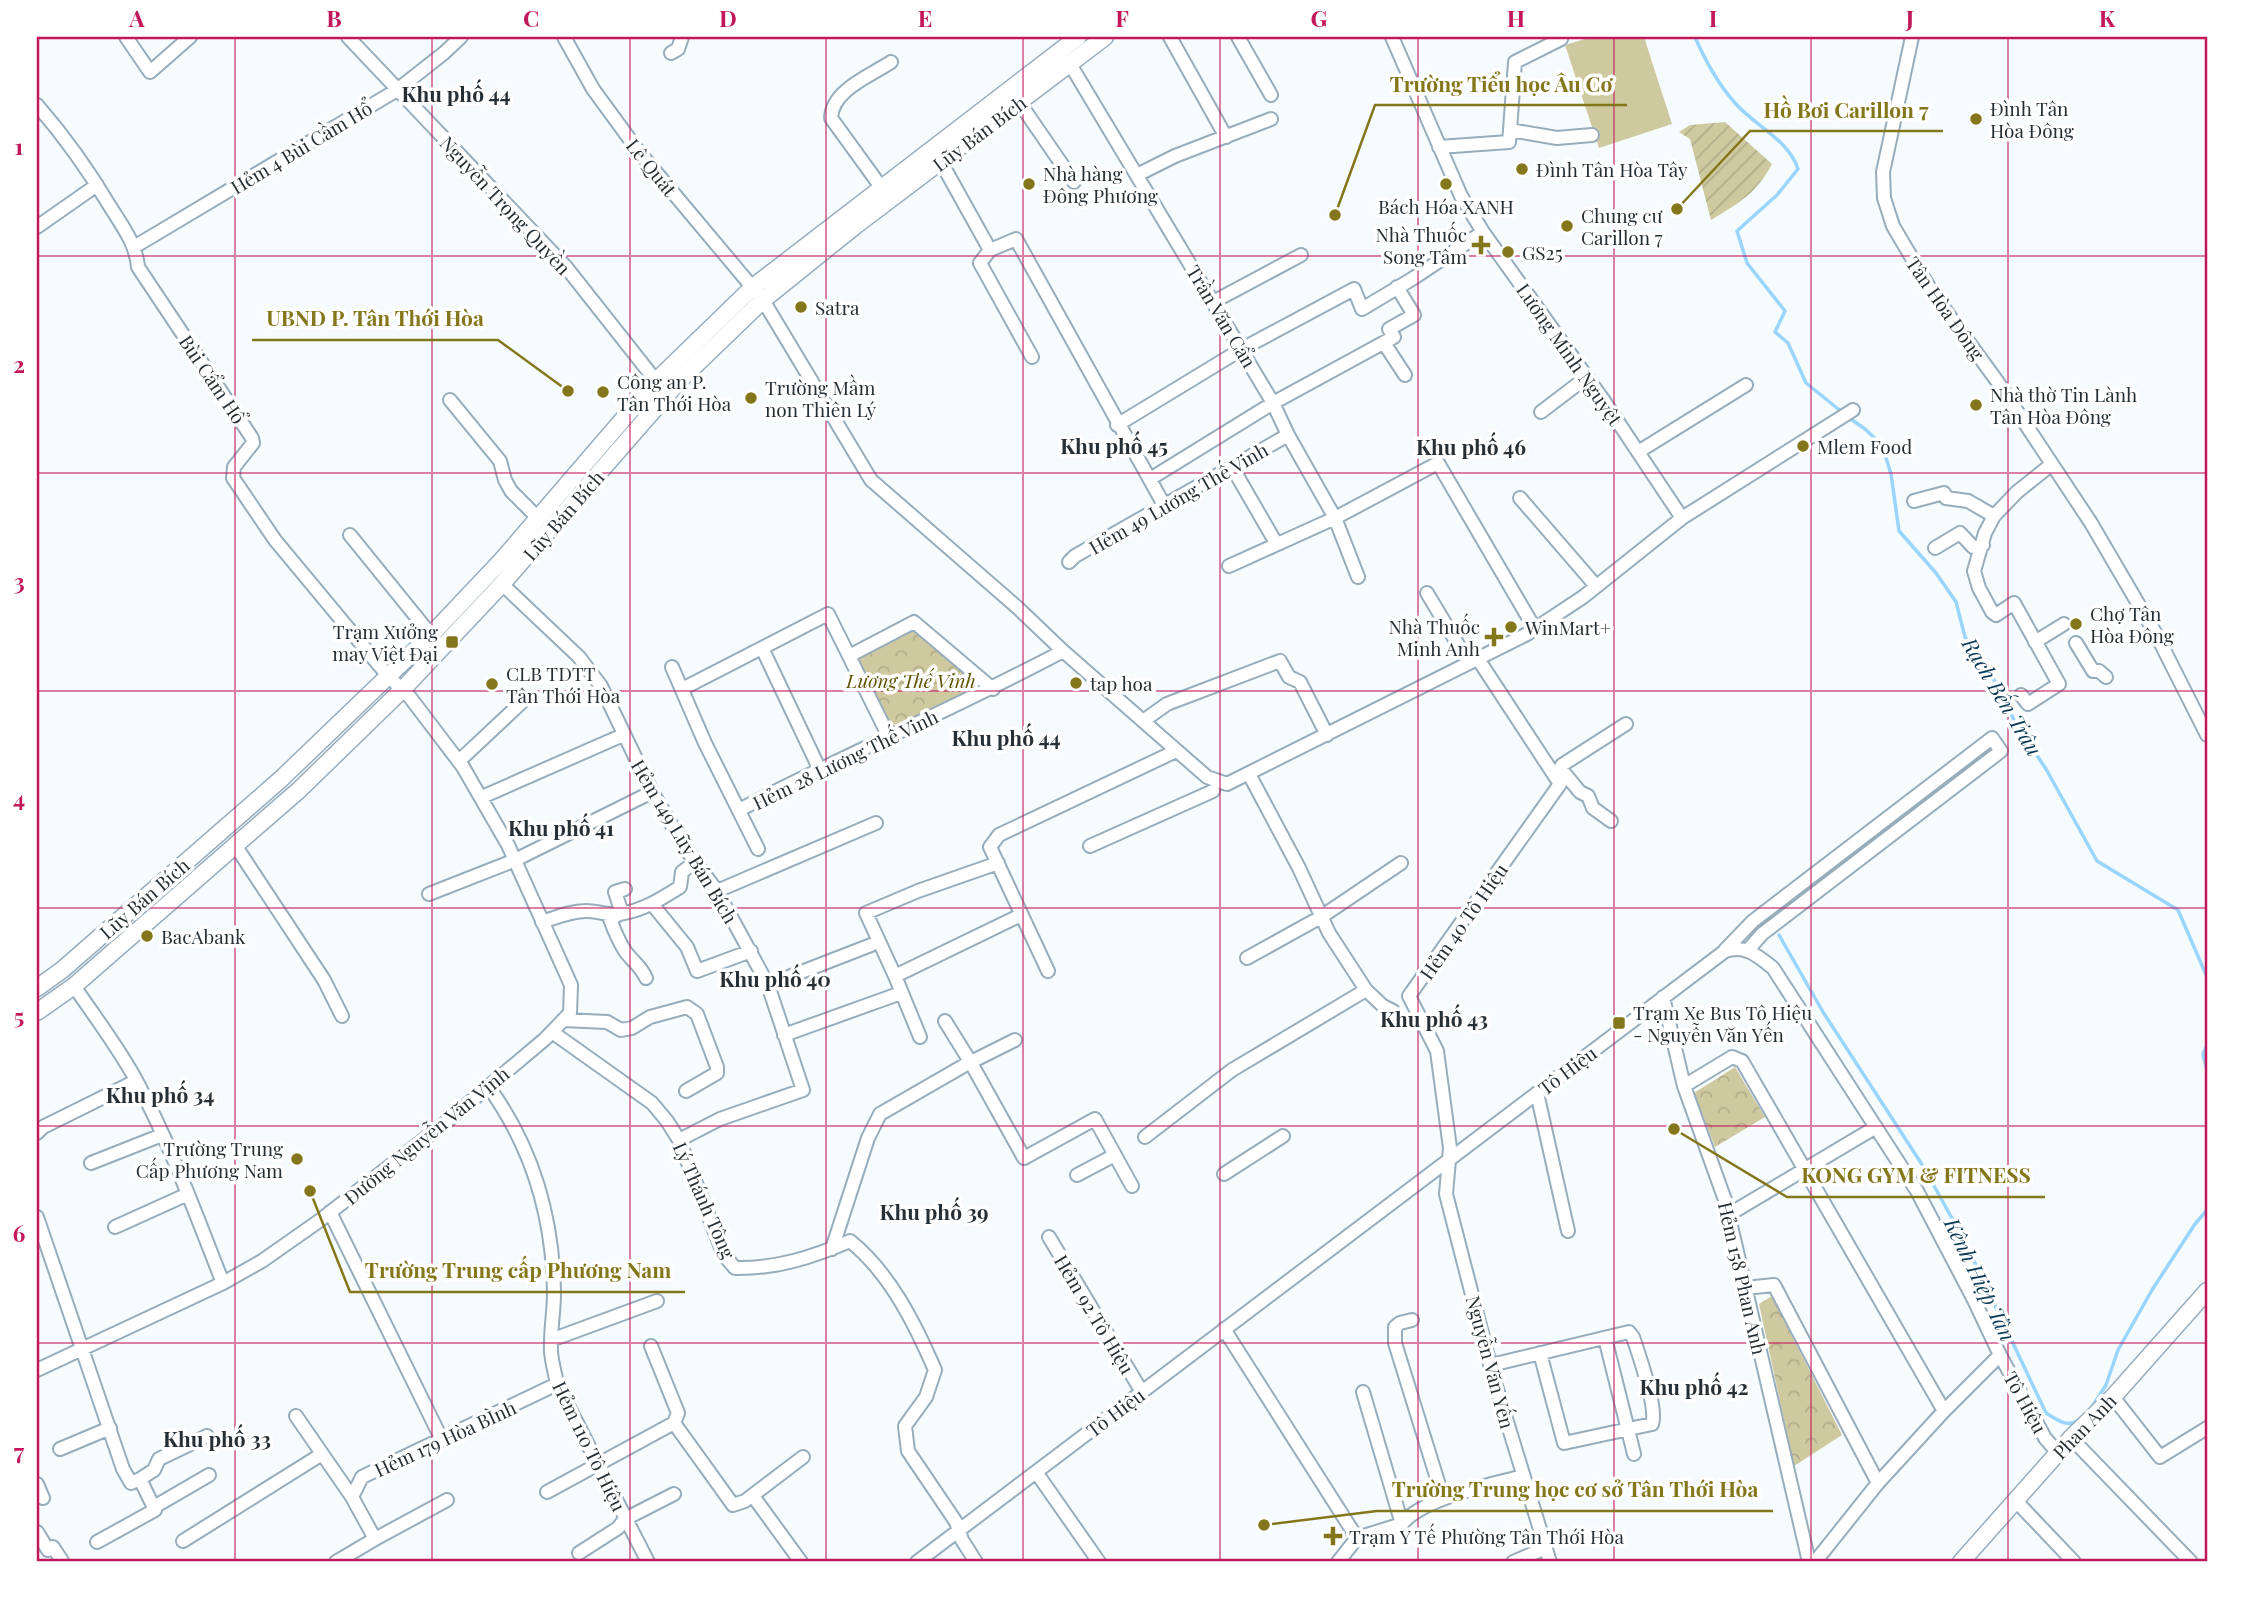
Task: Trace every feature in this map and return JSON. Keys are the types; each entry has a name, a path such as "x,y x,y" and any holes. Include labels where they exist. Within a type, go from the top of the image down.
{"main road":[{"name":"Lũy Bán Bích","path":"37,988 62,970 224,829 431,635 538,518 656,382 881,187 1077,37"},
{"name":"Lũy Bán Bích","path":"37,1012 74,986 299,790 403,689 502,584 758,294 855,226 1105,37"},
{"name":"Phan Anh","path":"1961,1562 2058,1452 2113,1397 2207,1291"}],"street":[{"path":"126,37 150,72 190,37"},
{"name":"Nguyễn Trọng Quyền","path":"348,37 566,268 656,382"},
{"name":"Hẻm 4 Bùi Cầm Hổ","path":"134,247 397,90 461,37"},
{"name":"Lê Quát","path":"564,37 593,89 639,152 758,294"},
{"path":"671,53 677,49 682,37"},
{"path":"1170,37 1226,137"},
{"path":"1238,37 1271,95"},
{"name":"Lương Minh Nguyệt","path":"1392,37 1461,196 1483,232 1587,377 1682,518"},
{"path":"1439,148 1509,142 1516,62 1561,39 1560,37"},
{"name":"Tân Hòa Đông","path":"1912,37 1883,172 1882,184 1887,211 1908,255 1932,292 1997,381 2091,523 2151,625 2207,735"},
{"path":"881,187 831,118 831,108 845,91 891,62"},
{"name":"Trần Văn Cẩn","path":"1070,64 1273,404 1335,518 1357,577"},
{"path":"1019,103 1074,182"},
{"name":"Bùi Cẩm Hổ","path":"37,105 68,140 134,247 138,267 252,438 253,443 234,467 233,478 275,540 388,676"},
{"path":"1137,175 1174,156 1271,119"},
{"path":"1510,130 1557,138 1592,135"},
{"path":"941,162 990,250"},
{"path":"37,227 97,185"},
{"path":"1117,425 1242,349 1354,289 1362,309 1483,232"},
{"path":"1032,357 981,263 990,250 1016,239 1117,425 1164,505"},
{"path":"1213,302 1301,255"},
{"path":"1398,288 1414,315 1389,329 1389,340 1405,375"},
{"path":"758,294 871,480 1176,751 1207,777 1227,784 1535,629 1596,586 1682,518 1853,410"},
{"path":"1150,479 1273,404 1389,340"},
{"path":"1541,412 1587,377"},
{"path":"1638,452 1746,384"},
{"path":"450,400 500,461 511,491 538,518"},
{"name":"Hẻm 49 Lương Thế Vinh","path":"1069,562 1288,435"},
{"path":"1228,566 1276,542 1335,518 1438,463 1535,629"},
{"path":"2021,695 2028,704 2059,684 2014,603 1996,615 1979,588 1974,571 1985,533 1994,516 2017,492 2052,464"},
{"path":"1232,467 1276,542"},
{"path":"1913,501 1944,493 1946,498 1968,501 1994,516"},
{"path":"1520,498 1596,586"},
{"path":"1935,548 1960,533 1973,547 1983,545"},
{"path":"350,535 431,635"},
{"name":"Hẻm 149 Lũy Bán Bích","path":"502,584 579,657 601,687 652,792 695,862 718,891 751,951 768,985 803,1090 720,1119 679,1140"},
{"path":"1427,593 1560,784"},
{"path":"682,689 828,614 889,737"},
{"path":"849,656 914,622 993,689"},
{"path":"2035,642 2064,624"},
{"path":"2076,643 2093,671 2099,671 2106,677"},
{"path":"762,648 819,768"},
{"name":"Hẻm 28 Lương Thế Vinh","path":"739,810 819,768 993,689 1063,651"},
{"path":"1143,721 1167,704 1280,661 1289,677 1300,682 1327,735"},
{"path":"672,667 705,743 758,849"},
{"path":"388,676 403,689 459,761 508,845 571,985 570,1013 563,1020"},
{"path":"459,761 522,702"},
{"path":"1560,768 1626,724"},
{"path":"482,797 623,735"},
{"name":"Tô Hiệu","path":"916,1562 1725,951 1753,921 1992,738 2001,751 1762,934 1748,950 1773,968 1917,1191 2000,1356 2045,1438 2058,1452"},
{"path":"1048,971 990,847 999,835 1176,751"},
{"path":"1560,768 1560,784"},
{"path":"1560,768 1580,792 1588,796 1593,808 1611,821"},
{"path":"1249,774 1321,917 1366,990 1383,1006 1393,1011"},
{"name":"Hẻm 40 Tô Hiệu","path":"1448,1160 1450,1148 1437,1051 1409,996 1560,784"},
{"path":"1090,846 1213,791"},
{"path":"429,894 513,861 652,792"},
{"path":"718,891 876,822"},
{"path":"235,845 324,980 342,1016"},
{"path":"542,922 572,912 589,911 607,915 652,904 680,887 682,872 695,862"},
{"path":"920,1037 866,913 918,891 998,863"},
{"path":"1247,958 1321,917 1401,863"},
{"path":"622,913 615,892 625,889"},
{"path":"652,904 687,947 697,971 751,951"},
{"path":"622,913 610,919 614,932 625,951 640,965 646,978"},
{"path":"895,976 1021,915"},
{"path":"768,985 871,945"},
{"path":"1725,951 1736,947 1748,950"},
{"path":"74,986 103,1025 136,1081 188,1194 223,1283"},
{"path":"1145,1137 1233,1070 1366,990"},
{"path":"784,1035 901,993"},
{"name":"Hẻm 158 Phan Anh","path":"1663,997 1684,1086 1711,1157 1728,1215 1809,1562"},
{"path":"563,1020 607,1022 621,1030 632,1028 650,1017 687,1007 697,1014 718,1073 686,1091"},
{"name":"Đường Nguyễn Văn Vịnh","path":"37,1370 223,1283 262,1261 330,1212 488,1086 563,1020"},
{"path":"945,1021 1024,1158 1095,1119 1132,1186"},
{"name":"Lý Thánh Tông","path":"552,1032 652,1104 679,1140 724,1255 735,1268 756,1269 786,1264 850,1241 864,1253 916,1325 934,1370 926,1397 905,1426 908,1451 956,1522 958,1531 976,1562"},
{"path":"832,1249 868,1138 880,1114 1015,1040"},
{"path":"1684,1086 1732,1057 1742,1061 1944,1411"},
{"path":"37,1133 43,1127 136,1081"},
{"name":"Hẻm 110 Tô Hiệu","path":"488,1086 525,1150 543,1198 553,1268 551,1356 557,1384 648,1562"},
{"path":"1537,1093 1568,1231"},
{"path":"1728,1215 1876,1127"},
{"path":"91,1163 162,1135"},
{"path":"1223,1174 1283,1136"},
{"path":"1077,1175 1115,1155"},
{"name":"Nguyễn Văn Yến","path":"1448,1160 1446,1194 1491,1365 1549,1562"},
{"path":"115,1227 188,1194"},
{"path":"330,1212 442,1440"},
{"path":"37,1217 123,1469 131,1483 154,1470 159,1459 206,1436"},
{"name":"Hẻm 92 Tô Hiệu","path":"1049,1237 1142,1392"},
{"path":"1745,1288 1774,1285 1878,1483"},
{"path":"551,1340 657,1301"},
{"path":"1412,1320 1399,1323 1395,1327 1395,1343 1443,1498"},
{"path":"1224,1329 1357,1538"},
{"path":"1491,1365 1540,1353 1629,1332 1632,1334 1646,1380 1654,1421 1652,1424 1628,1430 1564,1443 1540,1353"},
{"path":"1605,1338 1634,1454"},
{"path":"547,1492 674,1423 678,1413 650,1346"},
{"path":"1815,1562 1878,1483 1944,1411 2000,1356"},
{"name":"Hẻm 179 Hòa BÌnh","path":"352,1497 362,1477 557,1384"},
{"path":"1363,1392 1402,1524"},
{"path":"2113,1397 2160,1457 2207,1428"},
{"path":"296,1416 352,1497 375,1539"},
{"path":"674,1423 733,1505 753,1496 803,1457"},
{"path":"60,1449 110,1428"},
{"path":"2071,1438 2191,1562"},
{"path":"183,1541 322,1454"},
{"path":"1036,1472 1099,1562"},
{"path":"97,1542 155,1510 154,1507 209,1475"},
{"path":"1338,1562 1357,1538 1402,1524 1406,1518 1443,1498 1523,1476"},
{"path":"140,1479 154,1507"},
{"path":"37,1484 43,1498"},
{"path":"579,1553 618,1528 625,1519 674,1494"},
{"path":"753,1496 801,1562"},
{"path":"336,1562 447,1500"},
{"path":"2015,1500 2074,1562"},
{"path":"37,1531 48,1550 53,1548 62,1561"},
{"path":"1513,1562 1546,1548"}],"green space":[{"path":"1592,37 1644,37 1672,124 1599,148 1565,45"},
{"path":"1725,122 1772,164 1753,190 1711,220 1690,139 1679,132 1690,125"},
{"name":"Lương Thế Vinh","path":"911,627 985,688 893,736 851,659"},
{"path":"1735,1067 1765,1117 1715,1147 1694,1093"},
{"path":"1772,1296 1842,1435 1794,1466 1759,1304"}],"waterway":[{"name":"Rạch Bến Trâu","path":"1695,37 1712,72 1729,96 1779,141 1794,159 1798,169 1777,195 1737,231 1747,263 1785,311 1775,332 1788,343 1806,383 1842,412"},
{"name":"Rạch Bến Trâu","path":"1848,417 1882,445 1891,474 1899,531 1936,573 1956,602 1965,637 1987,666 2015,722 2046,769 2097,861 2178,910 2207,977"},
{"name":"Kênh Hiệp Tân","path":"1779,935 1823,1012 1923,1166 1964,1240 2046,1413 2066,1423 2079,1420"},
{"name":"Rạch Bến Trâu","path":"2207,1045 2203,1054 2207,1071"},
{"name":"Rạch Bến Trâu","path":"2090,1410 2106,1385 2118,1350 2152,1290 2207,1210"}],"place":[{"name":"Đình Tân Hòa Đông","path":"1976,119"},
{"name":"Đình Tân Hòa Tây","path":"1522,169"},
{"name":"Nhà hàng Đông Phương","path":"1029,184"},
{"name":"Bách Hóa XANH","path":"1446,184"},
{"name":"Hồ Bơi Carillon 7","path":"1677,209"},
{"name":"Trường Tiểu học Âu Cơ","path":"1335,215"},
{"name":"Chung cư Carillon 7","path":"1567,226"},
{"name":"Nhà Thuốc Song Tâm","path":"1481,245"},
{"name":"GS25","path":"1508,252"},
{"name":"Satra","path":"801,307"},
{"name":"UBND P. Tân Thới Hòa","path":"568,391"},
{"name":"Công an P. Tân Thới Hòa","path":"603,392"},
{"name":"Trường Mầm non Thiên Lý","path":"751,398"},
{"name":"Nhà thờ Tin Lành Tân Hòa Đông","path":"1976,405"},
{"name":"Mlem Food","path":"1803,446"},
{"name":"Chợ Tân Hòa Đông","path":"2076,624"},
{"name":"WinMart+","path":"1511,627"},
{"name":"Nhà Thuốc Minh Anh","path":"1494,637"},
{"name":"Trạm Xưởng may Việt Đại","path":"452,642"},
{"name":"tap hoa","path":"1076,683"},
{"name":"CLB TDTT Tân Thới Hòa","path":"492,684"},
{"name":"BacAbank","path":"147,936"},
{"name":"Trạm Xe Bus Tô Hiệu - Nguyễn Văn Yến","path":"1619,1023"},
{"name":"KONG GYM & FITNESS","path":"1674,1129"},
{"name":"Trường Trung Cấp Phương Nam","path":"297,1159"},
{"name":"Trường Trung cấp Phương Nam","path":"310,1191"},
{"name":"Trường Trung học cơ sở Tân Thới Hòa","path":"1264,1525"},
{"name":"Trạm Y Tế Phường Tân Thới Hòa","path":"1333,1536"}],"district":[{"name":"Khu phố 44","path":"456,93"},
{"name":"Khu phố 45","path":"1114,445"},
{"name":"Khu phố 46","path":"1471,446"},
{"name":"Khu phố 44","path":"1006,737"},
{"name":"Khu phố 41","path":"561,827"},
{"name":"Khu phố 40","path":"775,978"},
{"name":"Khu phố 43","path":"1434,1018"},
{"name":"Khu phố 34","path":"160,1094"},
{"name":"Khu phố 39","path":"934,1211"},
{"name":"Khu phố 42","path":"1694,1386"},
{"name":"Khu phố 33","path":"217,1438"}]}
